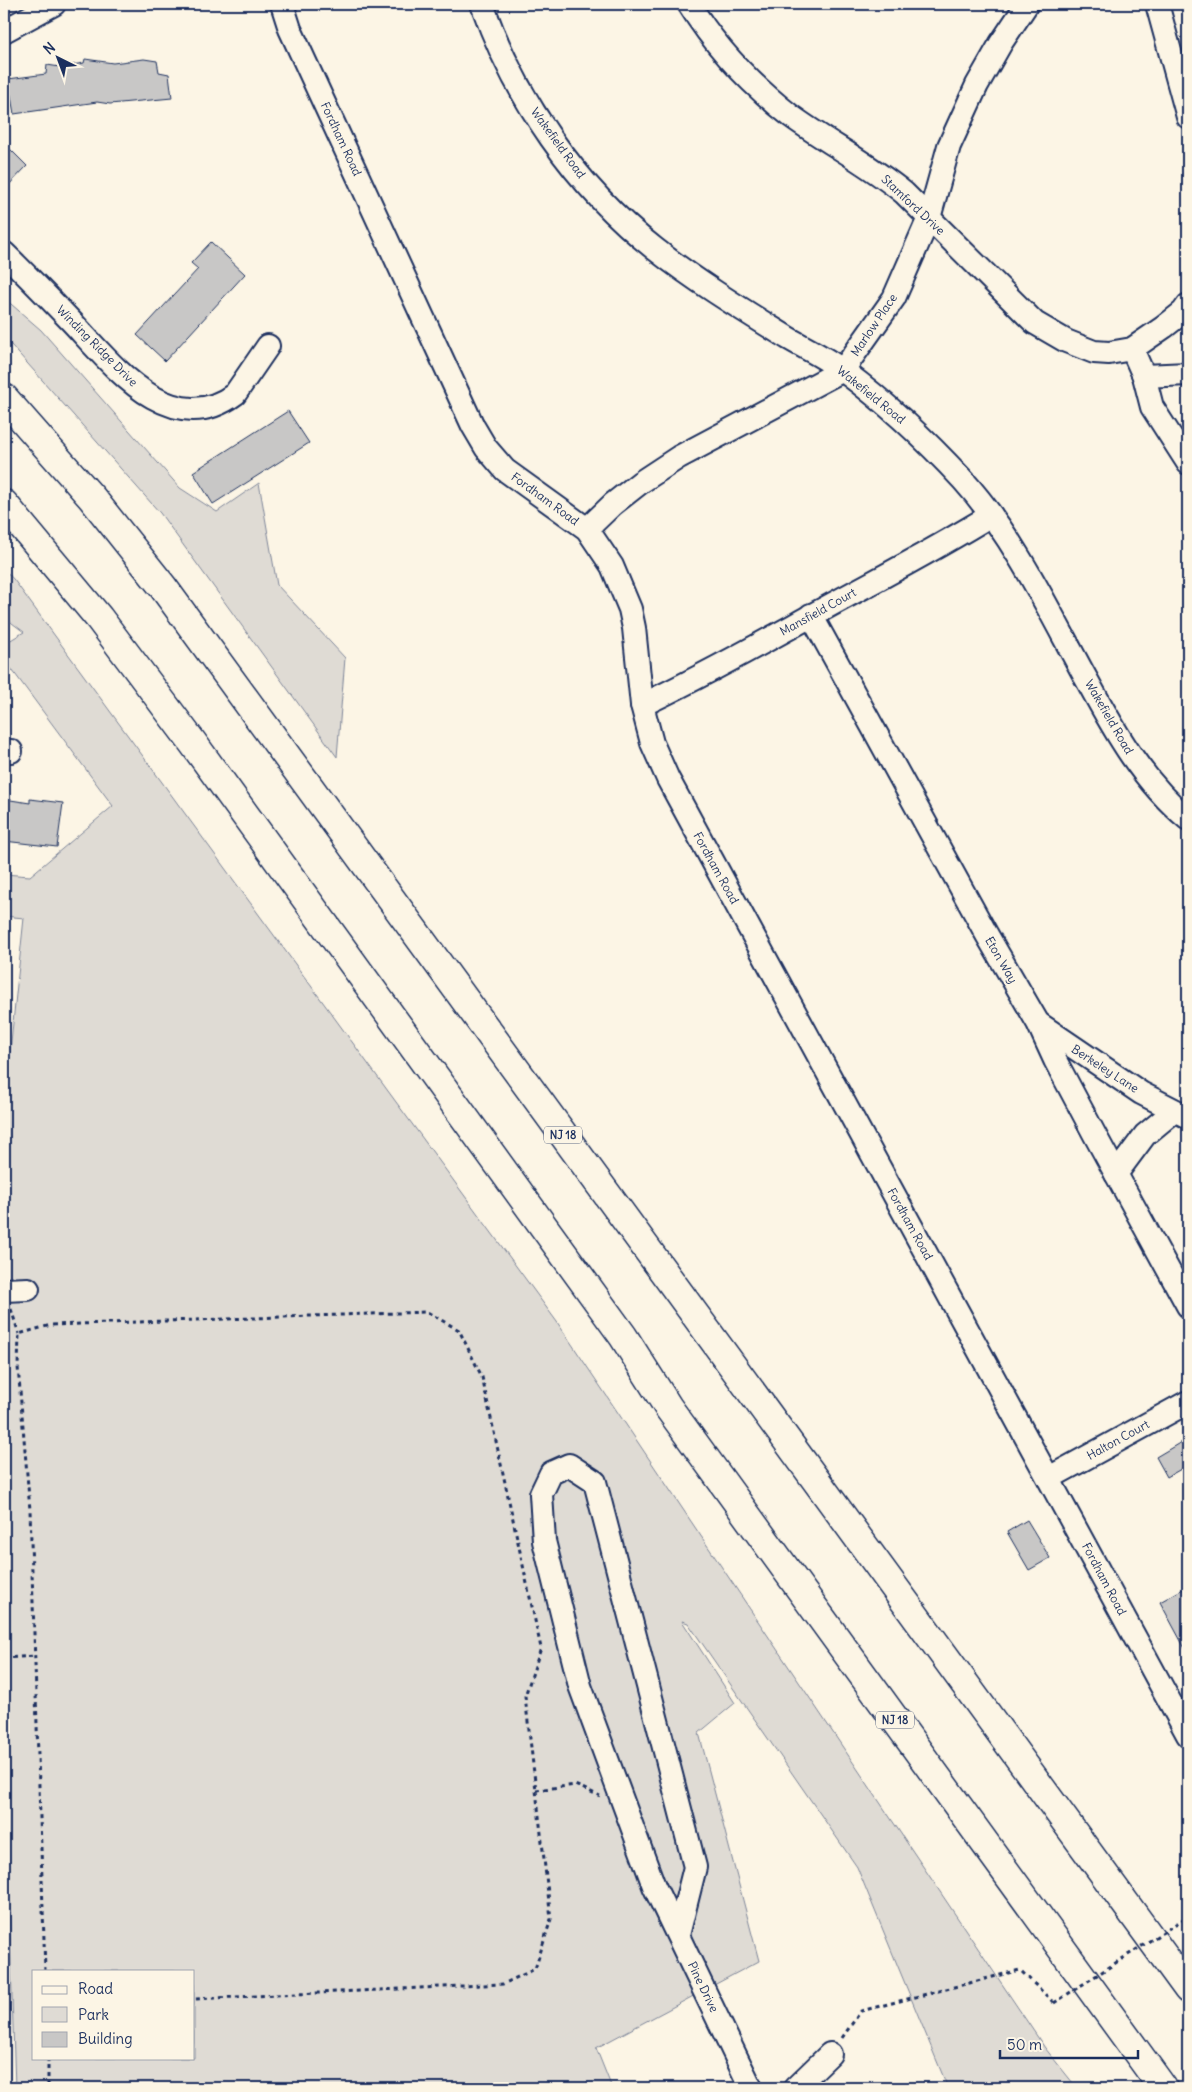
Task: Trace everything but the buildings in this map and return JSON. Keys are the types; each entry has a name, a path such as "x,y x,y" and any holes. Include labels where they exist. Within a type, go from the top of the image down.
{"highway":[{"name":"NJ 18","path":"4,398 92,498 169,594 1188,1989"},
{"name":"NJ 18","path":"4,504 99,618 199,751 623,1336 668,1407 1110,2018 1163,2088"},
{"path":"1110,2018 1146,2088"}],"street":[{"path":"4,31 54,4"},
{"name":"Fordham Road","path":"282,4 290,29 472,426 486,448 505,470 587,529 612,566 630,609 634,628 642,705 652,743 668,779 1188,1735"},
{"name":"Wakefield Road","path":"482,4 488,23 520,88 547,132 596,193 654,248 707,286 844,370 927,442 965,483 1024,564 1111,724 1135,762 1155,787 1188,819"},
{"name":"Stamford Drive","path":"689,4 716,43 754,85 792,116 881,175 904,193 1035,323 1066,340 1094,352 1109,353 1132,349"},
{"name":"Marlow Place","path":"587,529 613,504 641,482 679,458 844,370 894,298 929,218 949,146 977,85 1001,43 1028,4"},
{"path":"1157,4 1188,117"},
{"name":"Winding Ridge Drive","path":"4,253 47,295 124,377 146,394 160,401 184,409 196,409 212,406 227,400 235,394 268,346"},
{"path":"1188,305 1183,312 1132,349 1144,376 1152,407 1188,464"},
{"path":"1144,376 1188,374"},
{"name":"Mansfield Court","path":"642,705 672,691 811,616 962,533 990,515"},
{"name":"Eton Way","path":"811,616 987,935 1038,1023 1055,1060 1188,1306"},
{"name":"Berkeley Lane","path":"1038,1023 1141,1093 1181,1114"},
{"name":"Berkeley Lane","path":"1116,1174 1146,1135 1181,1114"},
{"path":"4,1290 28,1289"},
{"name":"Halton Court","path":"1049,1478 1188,1402"},
{"name":"Pine Drive","path":"678,1935 695,1867 595,1482 569,1465 551,1473 541,1494 544,1541 580,1686 654,1886 751,2088"},
{"path":"795,2088 830,2054"}],"path":[{"path":"45,1970 30,1510 18,1367 19,1334 51,1326 427,1312 459,1330 482,1377 540,1648 525,1696 551,1919 535,1969 503,1984 195,1999"},
{"path":"4,1658 34,1656"},
{"path":"536,1790 575,1784 625,1807"},
{"path":"830,2054 862,2011 1020,1970 1054,2003 1188,1916"},
{"path":"48,2060 48,2088"}],"green space":[{"path":"4,298 41,330 180,488 217,512 259,483 277,585 345,658 337,757 160,513 4,337"},
{"path":"4,569 14,580 557,1322 1045,2048 1077,2088 948,2088 857,1867 688,1623 682,1621 735,1703 699,1733 759,1961 596,2048 612,2088 15,2088 4,1744 4,1082 9,1061 24,918 4,916 4,874 30,876 113,806 4,659 4,644 24,632 4,617"}]}
